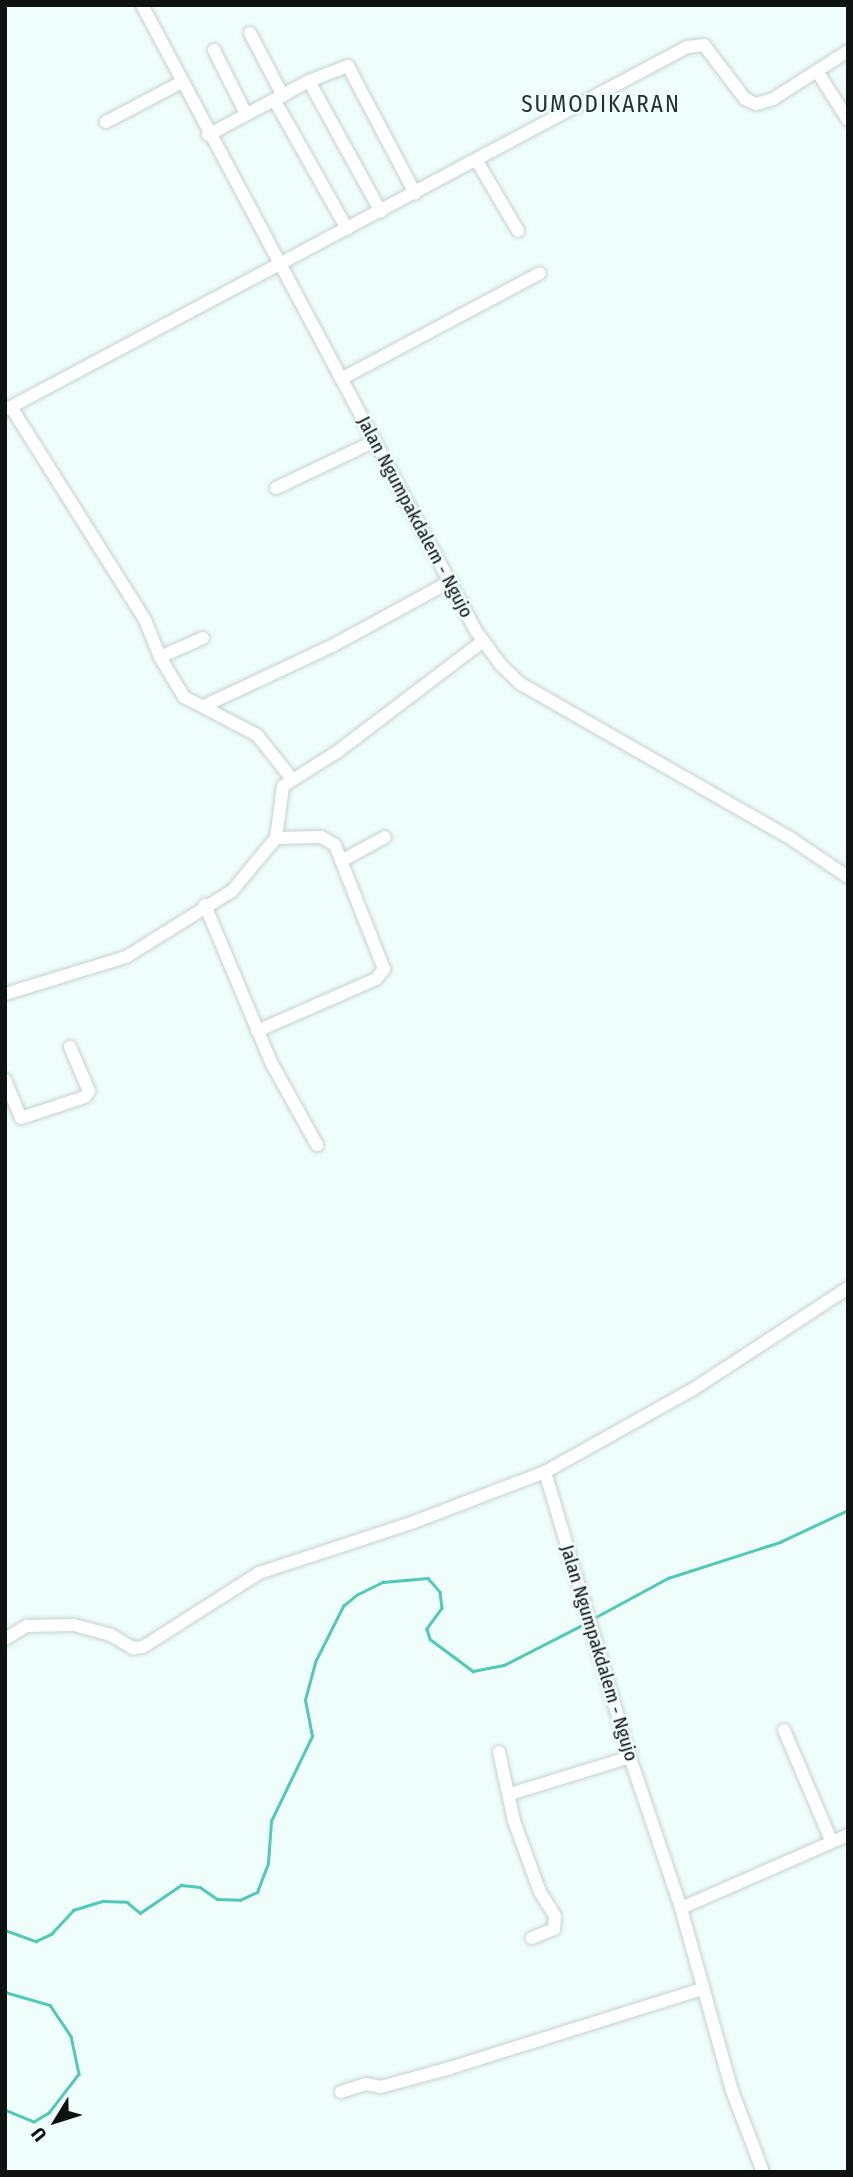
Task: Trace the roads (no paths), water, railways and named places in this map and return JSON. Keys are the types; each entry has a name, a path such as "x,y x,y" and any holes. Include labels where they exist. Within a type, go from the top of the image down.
{"street":[{"name":"Jalan Ngumpakdalem - Ngujo","path":"142,5 208,135 482,642 521,684 793,840 848,877"},
{"path":"250,33 279,99 347,229"},
{"path":"292,779 266,742 206,705 182,695 160,657 145,620 8,409 696,43 704,45 745,99 756,104 774,99 848,51"},
{"path":"214,50 246,114"},
{"path":"208,135 309,81 348,66 415,193"},
{"path":"817,71 848,120"},
{"path":"309,81 381,212"},
{"path":"106,122 181,82"},
{"path":"477,161 518,231"},
{"path":"341,379 540,273"},
{"path":"276,488 375,441"},
{"path":"206,705 332,646 451,581"},
{"path":"160,657 203,638"},
{"path":"5,994 126,957 205,905 232,891 276,838 280,796 292,779 337,752 482,642"},
{"path":"341,861 385,837"},
{"path":"257,1031 382,975 381,962 341,861 329,839 276,838"},
{"path":"205,905 257,1031 317,1145"},
{"path":"5,1080 21,1118 85,1097 89,1091 69,1047"},
{"path":"5,1639 27,1626 74,1625 111,1635 133,1648 143,1647 259,1573 414,1522 545,1472 692,1390 848,1287"},
{"name":"Jalan Ngumpakdalem - Ngujo","path":"545,1472 630,1757 681,1908 732,2091 763,2172"},
{"path":"784,1730 831,1840"},
{"path":"499,1752 514,1821 540,1892 555,1916 554,1929 532,1938"},
{"path":"510,1794 630,1757"},
{"path":"681,1908 831,1840 848,1835"},
{"path":"341,2092 366,2084 381,2087 450,2068 702,1989"}],"waterway":[{"path":"594,1618 668,1578 780,1542 848,1510"},
{"path":"5,1930 36,1941 51,1934 73,1910 103,1901 127,1902 140,1913 181,1885 200,1887 217,1899 240,1900 257,1892 268,1863 271,1821 312,1736 305,1700 315,1662 343,1606 358,1594 383,1582 428,1578 440,1592 442,1608 427,1629 430,1639 473,1671 504,1665 586,1623"},
{"path":"5,1992 50,2005 71,2036 79,2074 49,2113 34,2122 5,2110"}],"district":[{"name":"SUMODIKARAN","path":"601,104"}]}
